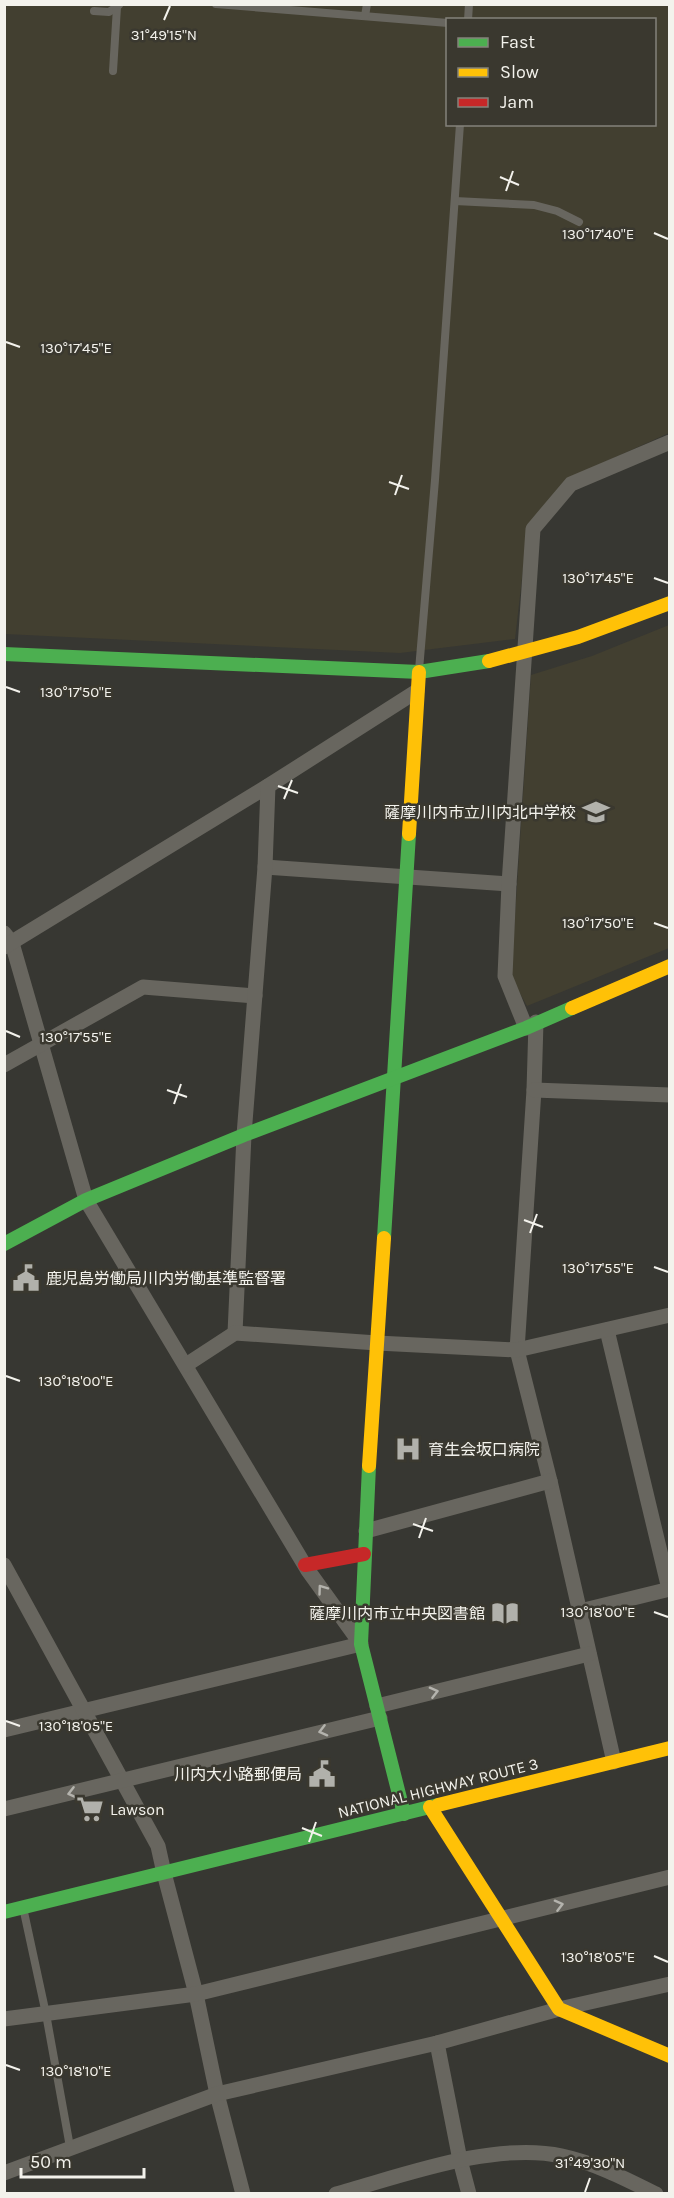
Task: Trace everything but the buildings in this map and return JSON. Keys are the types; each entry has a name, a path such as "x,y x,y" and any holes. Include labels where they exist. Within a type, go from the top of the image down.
{"main road":[{"path":"4,654 419,672 451,669 525,653 620,624 669,603"},
{"path":"404,1814 361,1644 363,1554 419,672"},
{"path":"4,1244 86,1200 244,1135 531,1025 669,966"},
{"path":"306,1567 363,1554"},
{"name":"NATIONAL HIGHWAY ROUTE 3","path":"4,1912 669,1749"},
{"path":"430,1807 559,2009 669,2056"}],"street":[{"path":"614,1762 550,1481 517,1350 534,1090 531,1025 505,976 533,529 570,484 669,442"},
{"path":"4,1730 83,1709 361,1644 306,1567 86,1200 42,1043 7,941 268,786 417,691"},
{"path":"235,1333 244,1135 265,867 268,786"},
{"path":"265,867 509,884"},
{"path":"4,1065 143,987 255,996"},
{"path":"534,1090 669,1095"},
{"path":"186,1365 235,1333 517,1350 669,1315"},
{"path":"580,1611 669,1589 607,1330"},
{"path":"366,1531 550,1481"},
{"path":"4,1565 158,1846 243,2193"},
{"path":"4,1809 123,1780 589,1654"},
{"path":"4,2019 196,1994 503,1920 669,1877"},
{"path":"4,2173 217,2094 437,2043 559,2009 669,1983"},
{"path":"437,2043 460,2160 469,2193"},
{"path":"336,2193 460,2160 513,2152 561,2156 600,2168 656,2193"}],"lane":[{"path":"216,4 446,23"},
{"path":"365,16 367,4"},
{"path":"94,11 109,12 119,6"},
{"path":"113,71 119,6"},
{"path":"419,672 460,126"},
{"path":"455,201 534,205 557,211 579,222"},
{"path":"23,1908 46,2014 70,2147"}],"shaded area":[{"path":"5,5 669,5 669,433 567,479 528,526 515,639 400,653 5,634"},
{"name":"薩摩川内市立川内北中学校","path":"669,625 669,948 527,1006 511,977 531,675 592,656"}],"traffic: fast":[{"path":"4,654 419,672 489,661"},
{"path":"384,1238 409,834"},
{"path":"4,1244 86,1200 244,1135 526,1028 572,1008"},
{"path":"369,1466 361,1644 404,1814"},
{"path":"4,1912 438,1805"}],"traffic: slow":[{"path":"489,661 578,637 670,603"},
{"path":"409,834 419,672"},
{"path":"572,1008 670,966"},
{"path":"369,1466 384,1238"},
{"path":"438,1805 670,1748"},
{"path":"430,1807 559,2009 670,2056"}],"traffic: jam":[{"path":"305,1565 364,1554"}],"place":[{"name":"薩摩川内市立川内北中学校","path":"596,812"},
{"name":"鹿児島労働局川内労働基準監督署","path":"26,1278"},
{"name":"育生会坂口病院","path":"408,1449"},
{"name":"薩摩川内市立中央図書館","path":"505,1613"},
{"name":"川内大小路郵便局","path":"322,1774"},
{"name":"Lawson","path":"90,1809"}]}
